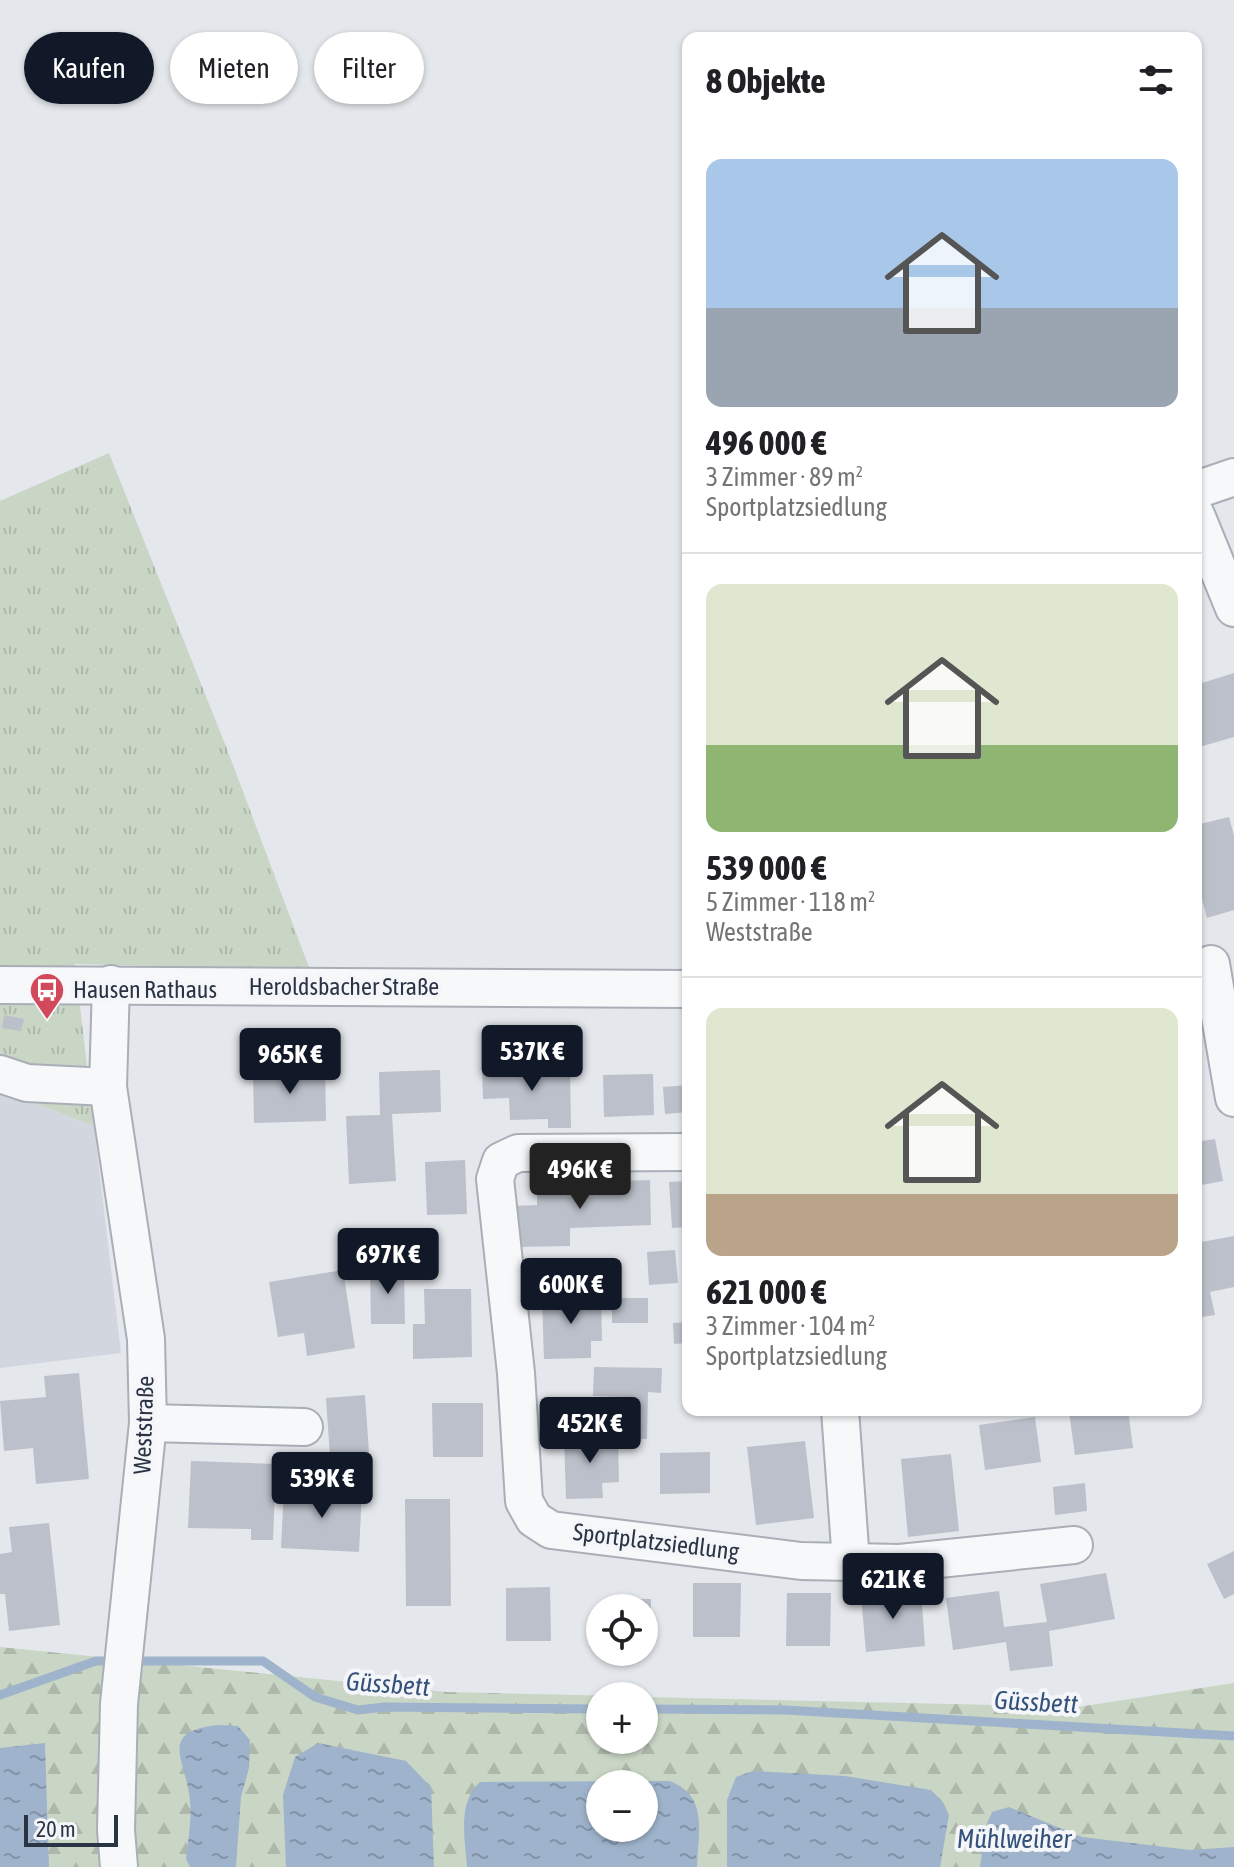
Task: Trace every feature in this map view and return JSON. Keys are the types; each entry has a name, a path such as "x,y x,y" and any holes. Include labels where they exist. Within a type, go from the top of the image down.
{"street":[{"path":"1202,488 1234,477"},
{"path":"1202,530 1234,608"},
{"path":"1214,963 1234,1098"},
{"name":"Weststraße","path":"111,984 108,1087 146,1339 148,1423 122,1682 116,1830 119,1867"},
{"name":"Heroldsbacher Straße","path":"0,985 682,989"},
{"path":"0,1074 27,1083 108,1087"},
{"name":"Sportplatzsiedlung","path":"682,1152 518,1153 501,1161 495,1179 516,1373 524,1501 534,1519 551,1530 801,1561 900,1563 1074,1545"},
{"path":"840,1416 851,1562"},
{"path":"148,1423 304,1427"}],"shaded area":[{"path":"0,1090 94,1126 121,1353 0,1368"}],"green space":[{"path":"109,453 227,749 310,970 75,964 94,1126 0,1090 0,501"},
{"path":"0,1647 447,1692 586,1695 586,1754 658,1754 658,1697 1078,1707 1234,1683 1234,1867 0,1867"}],"water":[{"path":"217,1725 238,1726 250,1740 249,1768 241,1797 236,1867 190,1867 186,1859 190,1801 181,1761 181,1742 187,1734"},
{"path":"45,1743 49,1867 0,1867 0,1748"},
{"path":"318,1743 406,1761 431,1787 434,1867 286,1867 283,1795 295,1757"},
{"path":"753,1771 845,1776 931,1790 943,1802 949,1815 940,1867 727,1867 727,1800 736,1777"},
{"path":"586,1781 586,1842 658,1842 658,1781 670,1781 691,1796 696,1806 699,1828 697,1867 467,1867 465,1810 480,1782"},
{"name":"Mühlweiher","path":"1009,1807 1082,1837 1190,1850 1234,1847 1234,1867 980,1867 985,1828 992,1812"}],"building":[{"path":"1234,673 1234,737 1202,746 1202,683"},
{"path":"1229,817 1234,836 1234,910 1207,918 1202,899 1202,824"},
{"path":"4,1015 24,1019 21,1031 2,1028"},
{"path":"570,1068 571,1128 548,1128 548,1119 510,1120 509,1098 483,1099 482,1069"},
{"path":"325,1070 326,1121 254,1123 253,1072"},
{"path":"440,1070 441,1112 392,1114 396,1181 349,1184 346,1116 380,1115 379,1072"},
{"path":"653,1074 654,1115 604,1117 603,1075"},
{"path":"682,1085 682,1113 665,1114 663,1087"},
{"path":"1215,1139 1223,1181 1202,1185 1202,1141"},
{"path":"465,1160 467,1214 427,1215 425,1162"},
{"path":"650,1180 651,1225 570,1228 570,1246 514,1247 513,1206 537,1205 537,1184"},
{"path":"682,1181 682,1227 672,1228 669,1182"},
{"path":"1234,1236 1234,1287 1210,1292 1215,1315 1202,1317 1202,1242"},
{"path":"675,1250 678,1283 649,1285 647,1252"},
{"path":"404,1268 405,1324 371,1324 370,1269"},
{"path":"343,1270 355,1348 307,1356 304,1333 278,1337 269,1282"},
{"path":"424,1289 471,1289 472,1357 413,1359 413,1324 425,1324"},
{"path":"601,1295 602,1341 591,1341 591,1358 544,1359 542,1297"},
{"path":"612,1298 648,1298 648,1323 612,1323"},
{"path":"682,1322 682,1343 674,1344 673,1323"},
{"path":"594,1367 662,1368 661,1393 648,1392 647,1439 624,1439 624,1397 593,1396"},
{"path":"79,1373 89,1479 36,1484 33,1448 4,1451 0,1401 46,1397 44,1376"},
{"path":"365,1395 370,1467 331,1471 326,1398"},
{"path":"432,1403 483,1403 483,1457 433,1457"},
{"path":"1070,1416 1129,1416 1133,1448 1075,1455"},
{"path":"1035,1417 1041,1462 985,1470 979,1425"},
{"path":"618,1436 619,1482 602,1483 603,1498 566,1499 564,1437"},
{"path":"805,1441 814,1518 756,1525 747,1447"},
{"path":"710,1452 710,1493 660,1494 660,1453"},
{"path":"951,1454 959,1531 908,1537 901,1459"},
{"path":"191,1461 276,1464 273,1540 251,1540 251,1529 188,1528"},
{"path":"1085,1483 1087,1511 1055,1515 1053,1487"},
{"path":"284,1488 362,1492 359,1552 281,1548"},
{"path":"405,1499 450,1499 451,1606 406,1606"},
{"path":"49,1523 60,1625 9,1631 5,1594 0,1594 0,1554 12,1552 9,1527"},
{"path":"1234,1551 1234,1594 1224,1599 1207,1564"},
{"path":"1106,1573 1115,1619 1049,1631 1053,1666 1010,1671 1006,1642 953,1650 946,1598 999,1591 1004,1627 1047,1622 1040,1584"},
{"path":"693,1583 741,1583 740,1637 693,1637"},
{"path":"550,1587 551,1641 506,1641 506,1588"},
{"path":"921,1591 925,1646 866,1652 861,1596"},
{"path":"787,1593 831,1593 830,1646 786,1646"}],"waterway":[{"name":"Güssbett","path":"0,1695 96,1661 118,1661"},
{"name":"Güssbett","path":"133,1661 263,1661 315,1697 358,1710 385,1707 586,1709"},
{"name":"Güssbett","path":"658,1709 785,1710 1234,1736"}],"place":[{"name":"Hausen Rathaus","path":"47,1021"}]}
